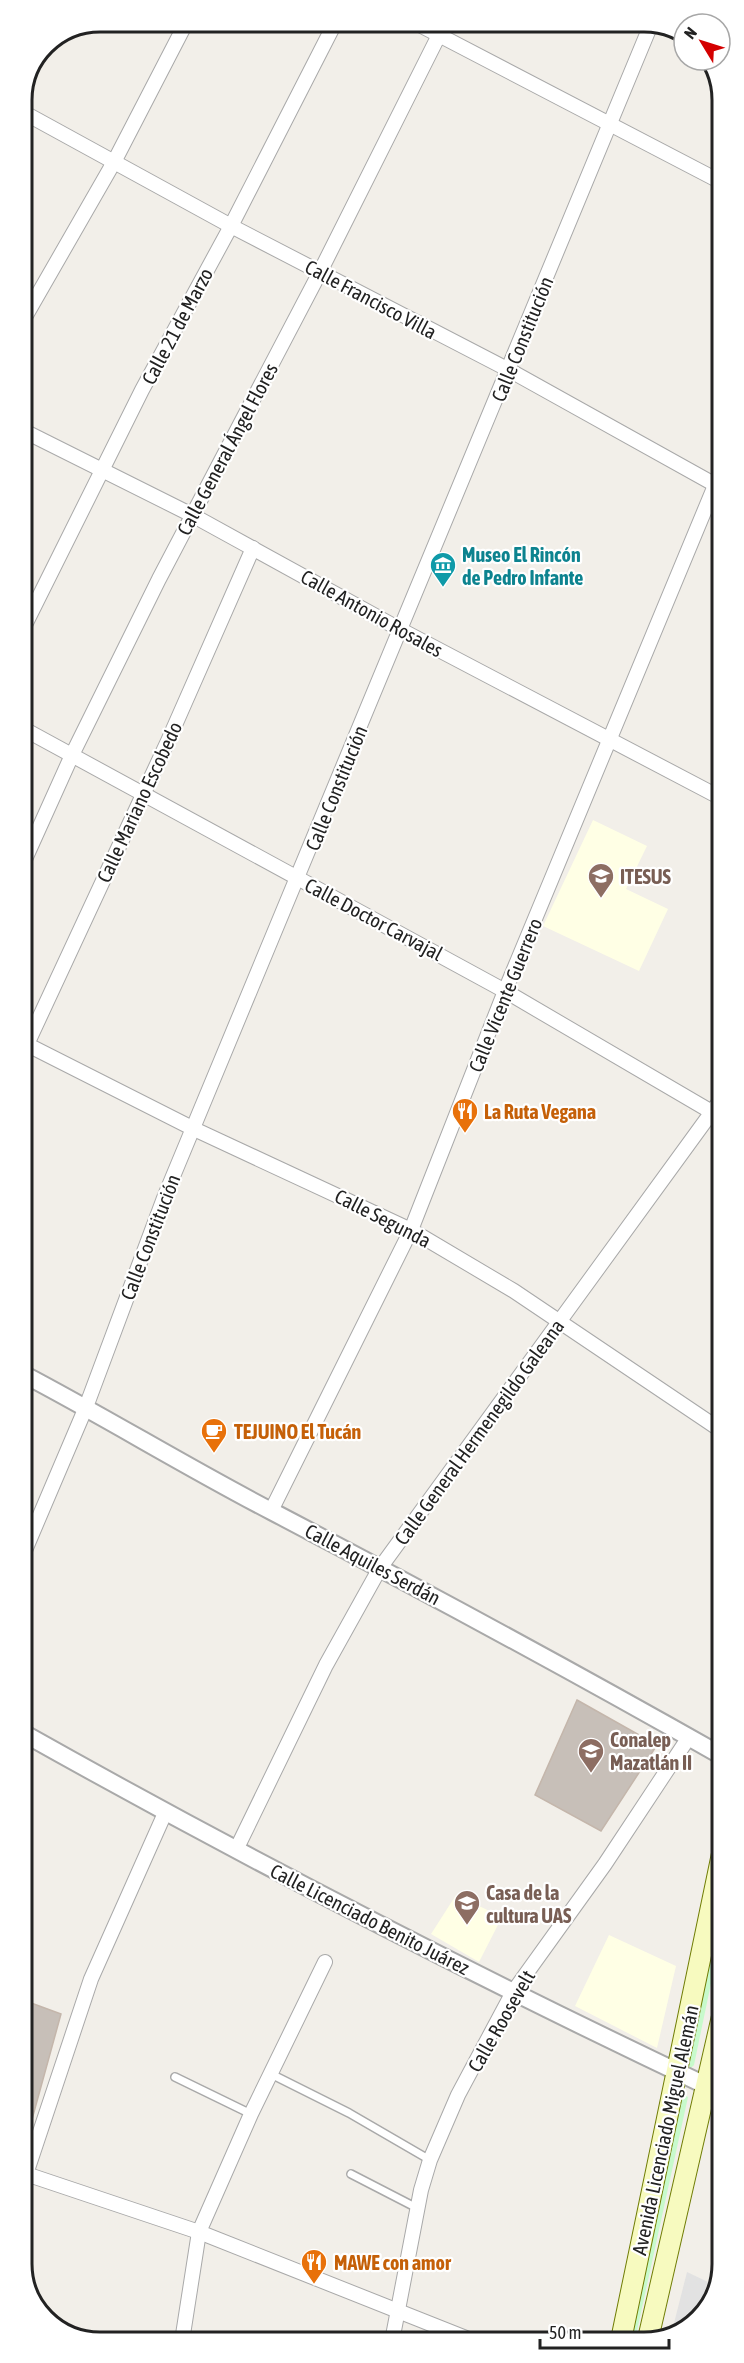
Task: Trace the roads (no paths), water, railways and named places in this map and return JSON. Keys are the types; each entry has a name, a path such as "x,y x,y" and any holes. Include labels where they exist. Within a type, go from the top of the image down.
{"main road":[{"name":"Avenida Licenciado Miguel Alemán","path":"623,2332 712,1904"},
{"name":"Avenida Licenciado Miguel Alemán","path":"654,2331 712,2102"}],"street":[{"path":"32,305 114,162 181,32"},
{"name":"Calle 21 de Marzo","path":"32,611 102,471 330,32"},
{"path":"433,32 610,122 712,177"},
{"name":"Calle Constitución","path":"32,1534 86,1407 164,1198 299,879 648,32"},
{"name":"Calle General Ángel Flores","path":"32,844 72,755 192,515 320,272 439,35"},
{"name":"Calle Francisco Villa","path":"32,117 231,226 509,370 712,483"},
{"name":"Calle Antonio Rosales","path":"32,435 192,515 401,630 712,793"},
{"name":"Calle Vicente Guerrero","path":"271,1511 411,1230 609,739 712,500"},
{"name":"Calle Mariano Escobedo","path":"32,1030 142,795 253,548"},
{"name":"Calle Doctor Carvajal","path":"32,733 506,991 712,1112"},
{"name":"Calle Segunda","path":"32,1051 411,1230 514,1291 712,1424"},
{"name":"Calle General Hermenegildo Galeana","path":"236,1850 326,1665 380,1568 558,1322 712,1122"},
{"name":"Calle Aquiles Serdán","path":"32,1379 712,1750"},
{"name":"Calle Roosevelt","path":"394,2332 417,2208 430,2160 458,2095 513,1992 605,1864 689,1737"},
{"name":"Calle Licenciado Benito Juárez","path":"32,1738 236,1850 513,1992 712,2089"},
{"path":"32,2156 91,1979 165,1813"},
{"path":"184,2331 199,2232 251,2114 325,1962"},
{"path":"32,2176 199,2232 449,2332"}],"lane":[{"path":"271,2074 349,2113 430,2160"},
{"path":"176,2077 251,2114"},
{"path":"351,2174 417,2208"}],"place":[{"name":"Museo El Rincón de Pedro Infante","path":"443,588"},
{"name":"ITESUS","path":"601,899"},
{"name":"La Ruta Vegana","path":"465,1134"},
{"name":"TEJUINO El Tucán","path":"214,1454"},
{"name":"Conalep Mazatlán II","path":"591,1774"},
{"name":"Casa de la cultura UAS","path":"467,1926"},
{"name":"MAWE con amor","path":"314,2285"}]}
